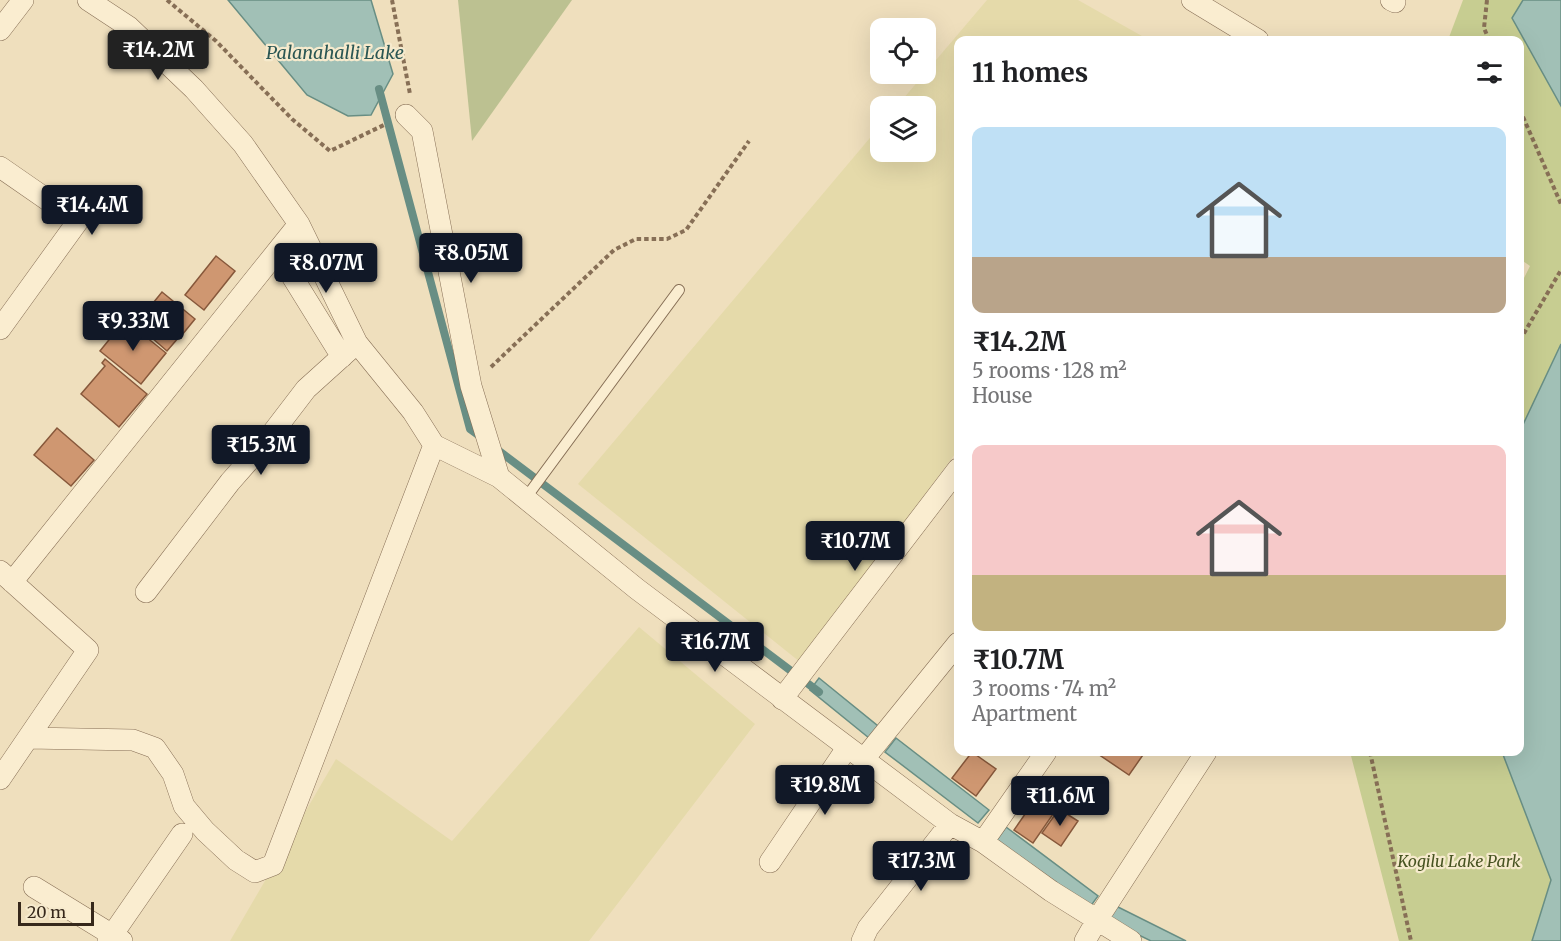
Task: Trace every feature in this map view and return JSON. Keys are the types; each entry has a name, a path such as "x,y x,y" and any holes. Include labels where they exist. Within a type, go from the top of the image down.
{"street":[{"path":"0,30 23,0"},
{"path":"88,0 129,27 195,89 243,144 299,224 349,350"},
{"path":"1192,0 1251,36"},
{"path":"406,115 422,131 471,386 499,477"},
{"path":"0,167 78,221 0,329"},
{"path":"0,779 88,650 6,577 299,224"},
{"path":"277,252 349,350 413,411 434,445 499,477 637,589 950,824 982,842 1051,891 1131,941"},
{"path":"146,592 230,482 267,440 306,389 349,350"},
{"path":"29,738 133,741 155,748 173,774 184,806 205,831 236,860 255,872 273,865 434,445"},
{"path":"782,699 954,474"},
{"path":"770,862 855,754 954,647"},
{"path":"982,842 1043,756"},
{"path":"1085,941 1203,756"},
{"path":"862,941 868,928 950,824"},
{"path":"34,887 114,939 182,834"}],"lane":[{"path":"525,499 679,290"}],"path":[{"path":"167,0 216,41 292,118 330,151 406,115 411,97 392,0"},
{"path":"1487,0 1484,28 1487,36"},
{"path":"1524,119 1561,204"},
{"path":"471,386 614,250 636,239 668,239 686,230 748,141"},
{"path":"1524,333 1561,270"},
{"path":"1371,756 1411,941"}],"shaded area":[{"path":"987,0 1078,0 1142,36 956,36"},
{"path":"954,39 954,455 800,662 578,484 870,138 870,162 936,162 936,96 905,96 916,84 936,84 936,60"},
{"path":"639,627 755,724 589,941 230,941 336,759 452,841"}],"green space":[{"path":"458,0 572,0 472,141"},
{"path":"1463,0 1523,0 1513,18 1523,36 1450,36"},
{"path":"1524,38 1561,106 1561,344 1524,423 1524,278 1530,266 1524,262"},
{"name":"Kogilu Lake Park","path":"1351,756 1504,756 1551,880 1532,941 1399,941"}],"water":[{"name":"Palanahalli Lake","path":"228,0 371,0 393,74 371,115 348,116 307,95"},
{"path":"1523,0 1561,0 1561,106 1524,36 1512,18"},
{"path":"1561,344 1561,941 1532,941 1551,880 1504,756 1524,756 1524,423"},
{"path":"819,678 878,726 869,738 810,690"},
{"path":"896,738 989,810 978,823 885,752"},
{"path":"1006,827 1098,896 1090,907 996,841"},
{"path":"1116,906 1186,941 1151,941 1108,920"}],"building":[{"path":"216,256 235,271 204,310 185,295"},
{"path":"162,292 195,319 182,335 149,308"},
{"path":"148,310 179,337 167,351 136,324"},
{"path":"125,320 166,353 141,384 100,351"},
{"path":"105,359 147,394 119,427 81,394 105,366 102,363"},
{"path":"57,428 94,460 71,486 34,455"},
{"path":"969,756 978,756 996,769 976,796 952,778"},
{"path":"1101,756 1142,756 1129,775"},
{"path":"1039,794 1058,807 1033,843 1014,830"},
{"path":"1059,809 1078,821 1061,846 1042,833"}],"waterway":[{"path":"379,89 470,429 481,437"},
{"path":"495,448 819,692"}]}
